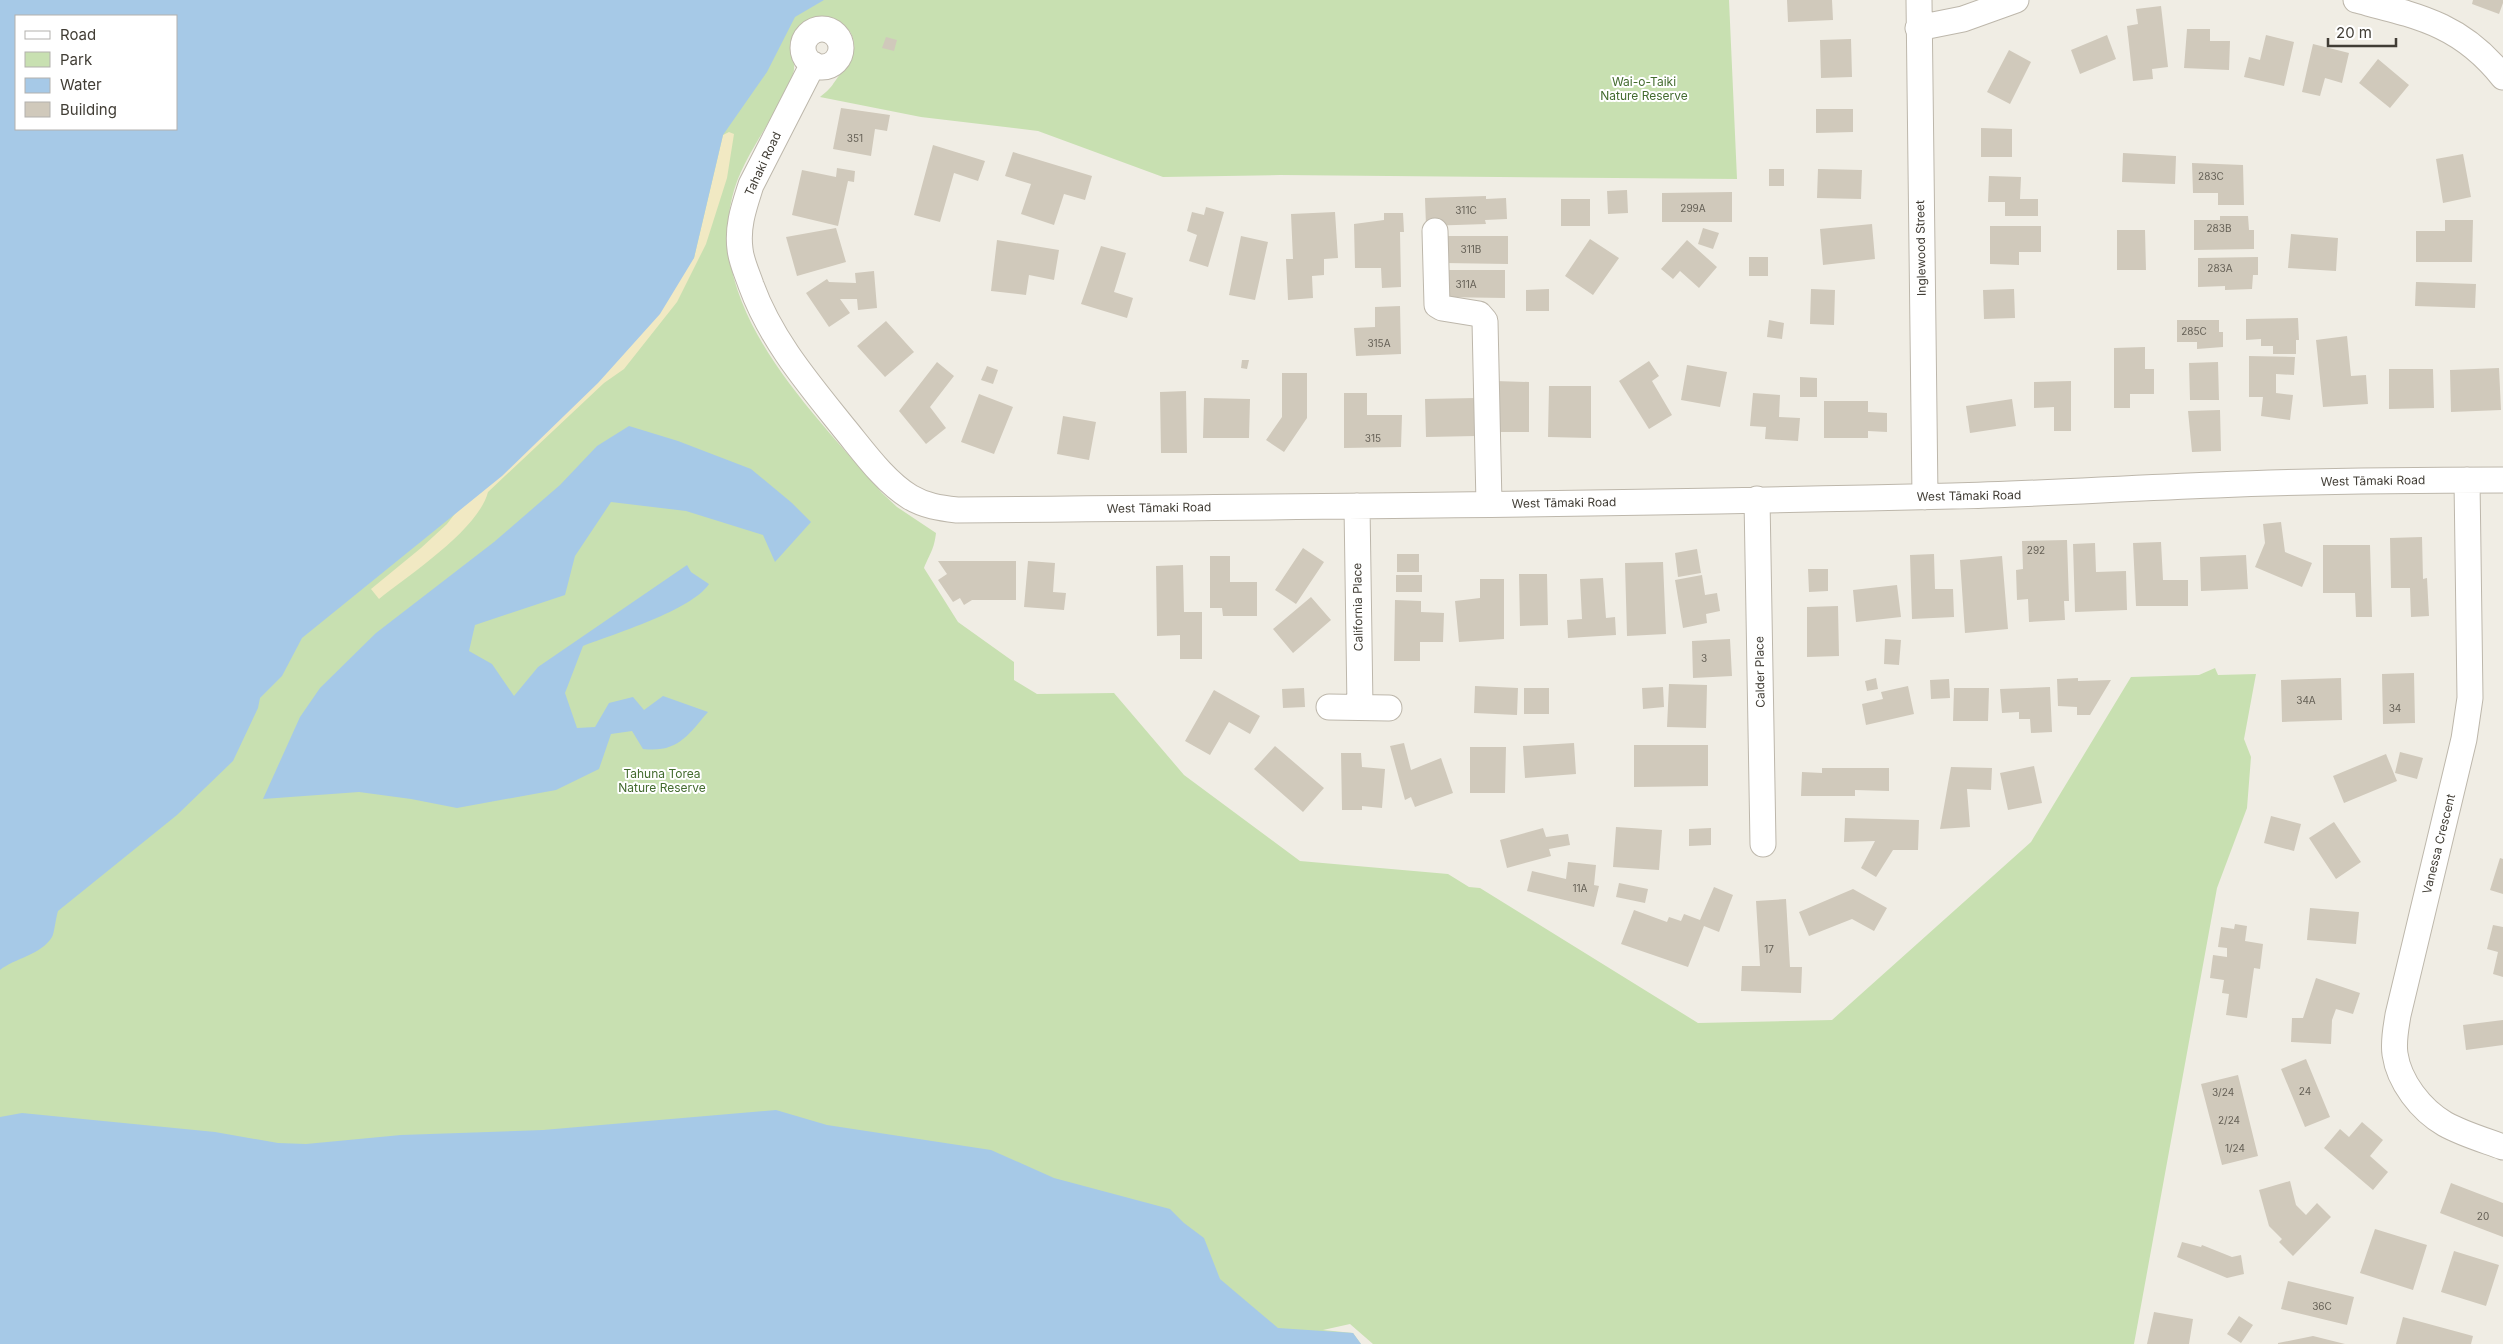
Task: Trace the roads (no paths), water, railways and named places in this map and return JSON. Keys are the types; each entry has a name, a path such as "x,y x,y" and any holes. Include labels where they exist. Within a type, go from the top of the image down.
{"street":[{"name":"Inglewood Street","path":"1918,0 1925,497"},
{"path":"1918,28 1963,19 2016,0"},
{"path":"2356,0 2427,20 2459,34 2476,47 2503,77"},
{"name":"Tahaki Road","path":"745,270 740,250 739,227 744,207 751,186 813,64"},
{"path":"1435,231 1438,305 1442,308 1479,314 1485,321 1489,504"},
{"name":"West Tāmaki Road","path":"745,270 763,314 792,364 860,448 893,483 909,496 925,504 957,510 1925,497 2059,494 2211,485 2347,480 2503,480"},
{"name":"Vanessa Crescent","path":"2467,480 2470,698 2464,738 2398,1015 2394,1053 2399,1071 2411,1092 2428,1112 2445,1124 2503,1147"},
{"name":"Calder Place","path":"1757,500 1763,844"},
{"name":"California Place","path":"1357,506 1360,707"},
{"path":"1329,707 1389,708"}],"water":[{"path":"0,0 824,0 795,17 767,72 723,135 694,258 660,314 598,383 502,476 302,638 282,676 260,698 258,708 233,761 177,815 58,911 53,935 47,943 35,952 0,970"},
{"path":"629,426 678,441 751,469 792,503 811,522 775,562 763,535 686,511 611,502 575,556 565,595 475,625 469,651 492,664 514,696 538,667 687,565 691,572 709,584 700,594 670,612 583,646 565,693 577,728 595,727 609,703 633,697 644,710 663,696 708,712 688,735 674,745 655,750 643,749 632,731 611,734 599,769 556,790 457,808 359,792 263,799 300,717 320,688 376,633 494,542 560,485 597,446"},
{"path":"776,1110 827,1125 991,1150 1054,1178 1170,1209 1184,1223 1204,1238 1220,1279 1278,1328 1353,1333 1361,1344 0,1344 0,1117 22,1113 215,1132 278,1143 306,1144 401,1135 543,1130"}],"park label":[{"name":"Wai-o-Taiki Nature Reserve","path":"1644,89"},
{"name":"Tahuna Torea Nature Reserve","path":"662,781"}]}
